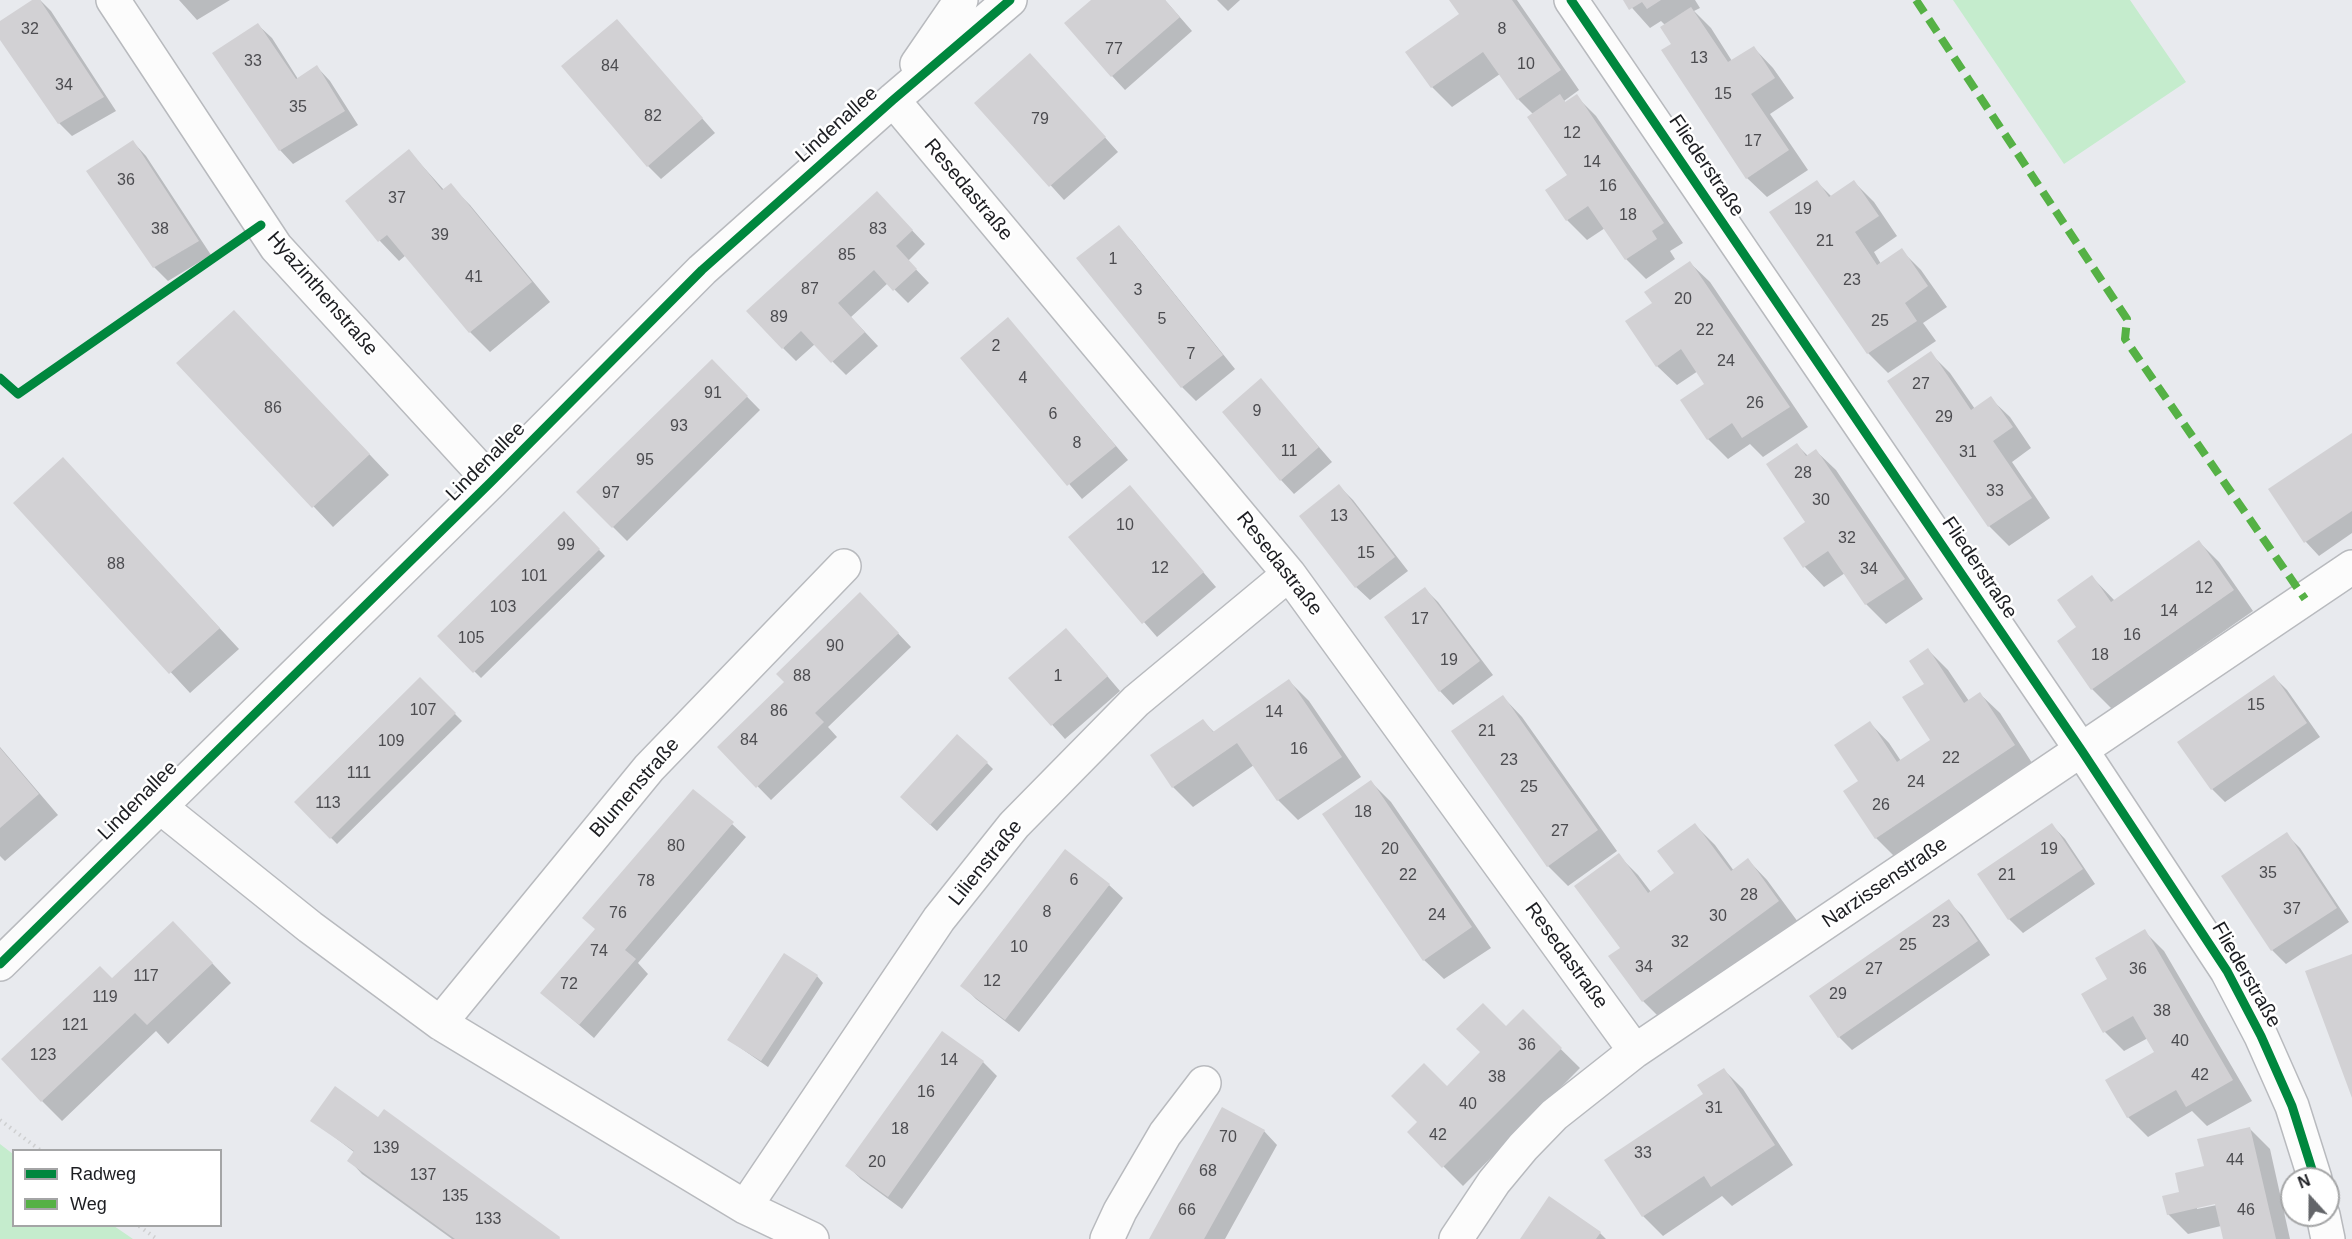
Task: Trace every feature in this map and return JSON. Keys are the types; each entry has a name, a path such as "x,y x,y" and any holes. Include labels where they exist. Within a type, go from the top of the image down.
{"street":[{"name":"Hyazinthenstraße","path":"113,0 276,247 491,482"},
{"name":"Lindenallee","path":"892,100 962,0"},
{"name":"Lindenallee","path":"0,964 491,482 702,270 892,100 1010,0"},
{"name":"Fliederstraße","path":"1571,0 2082,750 2227,971 2261,1036 2292,1106 2311,1167"},
{"name":"Resedastraße","path":"892,100 1289,574 1635,1051"},
{"name":"Blumenstraße","path":"440,1023 649,768 844,566"},
{"name":"Narzissenstraße","path":"1456,1239 1494,1182 1523,1147 1554,1115 1635,1051 2352,567"},
{"name":"Lilienstraße","path":"745,1207 939,919 1014,825 1136,701 1289,574"},
{"path":"159,806 310,927 440,1023 745,1207 812,1239"},
{"path":"1107,1239 1120,1211 1165,1134 1204,1083"}],"path":[{"path":"0,1120 39,1149"},
{"path":"140,1227 157,1239"}],"green space":[{"path":"1953,0 2130,0 2186,82 2064,164"},
{"path":"0,1144 12,1153 12,1227 115,1227 133,1239 0,1239"}],"building":[{"path":"32,0 40,0 104,97 58,124 0,40 0,21"},
{"path":"1091,0 1165,0 1180,17 1111,77 1064,23"},
{"path":"1449,0 1512,0 1561,70 1517,100 1483,52 1431,88 1405,52 1459,14"},
{"path":"1623,0 1661,0 1647,9 1642,2 1629,10"},
{"path":"1691,7 1728,62 1754,46 1775,78 1751,94 1789,150 1746,179 1661,50 1671,44 1660,27"},
{"path":"617,19 703,118 647,167 561,66"},
{"path":"258,23 296,79 317,65 345,111 279,151 212,53"},
{"path":"1030,53 1106,137 1049,187 974,103"},
{"path":"1560,94 1565,102 1577,94 1664,223 1652,231 1657,239 1625,260 1588,206 1566,221 1545,190 1567,175 1527,117"},
{"path":"133,140 199,241 153,268 86,171"},
{"path":"409,149 442,190 451,183 532,282 469,333 387,235 378,242 345,201"},
{"path":"1817,180 1829,197 1854,180 1879,216 1855,232 1877,265 1902,248 1928,286 1905,303 1917,321 1867,354 1769,212"},
{"path":"877,191 913,230 896,246 917,269 893,291 874,270 838,303 865,332 831,363 801,331 782,349 746,311"},
{"path":"1119,225 1223,355 1181,388 1076,258"},
{"path":"1690,261 1790,407 1742,438 1732,423 1707,440 1680,400 1704,384 1681,349 1656,367 1625,321 1652,303 1644,292"},
{"path":"234,310 370,454 312,508 176,363"},
{"path":"1008,317 1116,446 1067,486 960,358"},
{"path":"1931,351 1971,410 1991,396 2013,427 1993,441 2032,498 1988,527 1887,381"},
{"path":"712,359 748,396 612,528 576,492"},
{"path":"1261,378 1319,447 1280,481 1222,412"},
{"path":"2352,433 2352,511 2304,543 2268,489"},
{"path":"1797,443 1806,456 1816,449 1905,579 1865,605 1828,551 1803,568 1783,538 1805,522 1766,464"},
{"path":"63,457 220,628 169,674 13,503"},
{"path":"1339,484 1395,557 1355,588 1299,516"},
{"path":"1130,485 1204,572 1142,624 1068,537"},
{"path":"564,511 600,549 473,673 437,636"},
{"path":"2199,540 2234,590 2091,690 2057,641 2076,627 2057,600 2092,575 2111,602"},
{"path":"1425,587 1480,661 1439,692 1384,617"},
{"path":"860,592 899,633 815,713 824,722 756,788 717,747 784,682 776,674"},
{"path":"1066,628 1108,676 1051,726 1008,678"},
{"path":"1928,648 1964,703 1980,692 2015,745 1875,839 1843,791 1858,781 1834,745 1870,721 1897,762 1930,740 1902,697 1924,684 1909,661"},
{"path":"2274,675 2307,723 2211,790 2177,742"},
{"path":"420,677 456,713 330,839 294,802"},
{"path":"1289,679 1342,757 1277,801 1237,743 1172,788 1150,755 1203,719 1213,732"},
{"path":"1503,695 1598,830 1547,867 1451,731"},
{"path":"957,734 988,762 930,825 900,797"},
{"path":"0,748 39,794 0,828"},
{"path":"1371,780 1472,927 1423,961 1322,814"},
{"path":"693,789 734,822 625,950 636,959 579,1025 540,993 595,929 582,918"},
{"path":"1695,823 1731,871 1748,858 1779,901 1642,1002 1608,956 1620,948 1574,886 1619,853 1648,893 1674,873 1657,851"},
{"path":"2052,823 2083,869 2008,920 1977,874"},
{"path":"2287,832 2337,908 2271,951 2221,876"},
{"path":"1065,849 1110,884 1005,1020 960,986"},
{"path":"1949,899 1978,941 1838,1038 1809,996"},
{"path":"173,921 213,963 147,1025 135,1013 41,1102 1,1059 100,966 112,978"},
{"path":"2145,929 2233,1080 2186,1107 2176,1090 2127,1118 2105,1080 2154,1052 2133,1016 2103,1033 2081,994 2107,979 2095,958"},
{"path":"784,953 818,975 761,1061 727,1040"},
{"path":"2352,954 2352,1098 2305,971"},
{"path":"1483,1003 1506,1026 1523,1009 1562,1048 1442,1168 1407,1132 1417,1122 1391,1096 1424,1063 1447,1086 1480,1052 1456,1029"},
{"path":"942,1031 984,1061 888,1197 845,1166"},
{"path":"1724,1068 1775,1145 1711,1187 1704,1176 1642,1217 1604,1160 1703,1094 1697,1085"},
{"path":"335,1086 378,1117 384,1109 560,1237 559,1239 455,1239 347,1161 354,1151 310,1121"},
{"path":"1222,1107 1265,1130 1204,1239 1149,1239"},
{"path":"2250,1127 2276,1239 2223,1239 2215,1204 2167,1215 2162,1196 2179,1192 2175,1173 2204,1166 2197,1139"},
{"path":"1549,1196 1601,1232 1596,1239 1520,1239"}],"marked path":[{"path":"1916,0 2127,319 2125,339 2305,599"}],"cycle path":[{"path":"0,964 491,482 702,270 893,100 1010,0"},
{"path":"1571,0 2082,751 2227,971 2261,1036 2292,1106 2311,1167"},
{"path":"0,378 18,394 261,225"}]}
